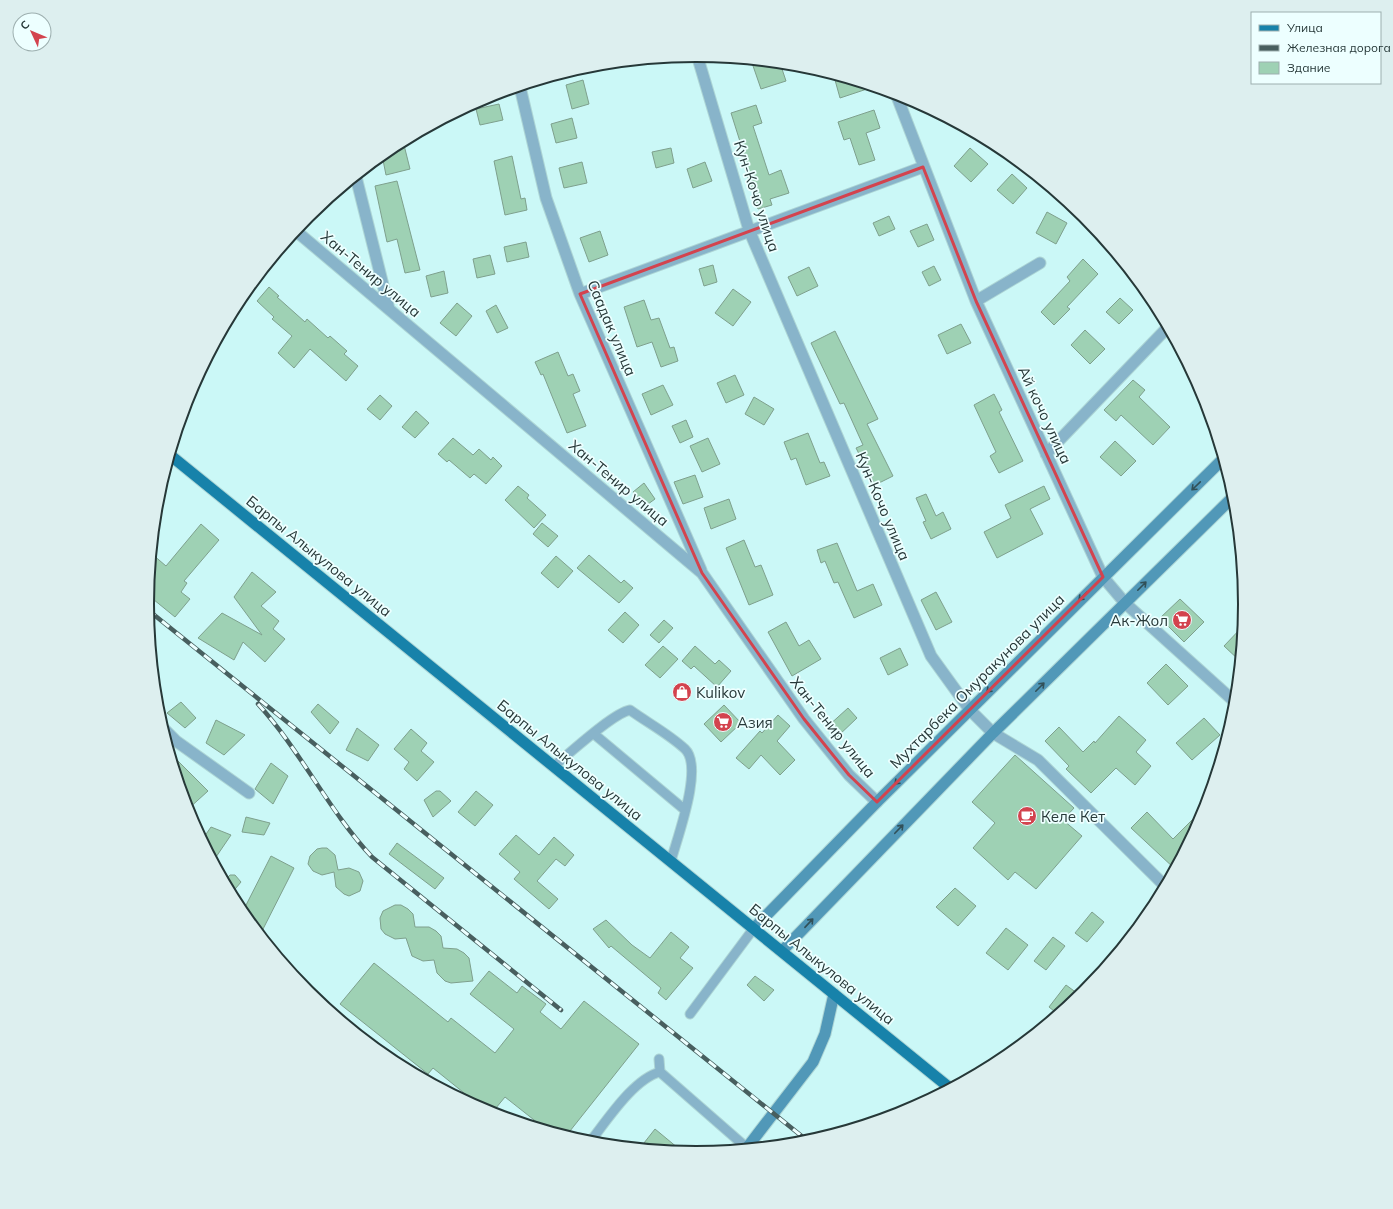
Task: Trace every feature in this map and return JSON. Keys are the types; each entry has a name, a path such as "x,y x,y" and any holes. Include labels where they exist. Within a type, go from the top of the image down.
{"main road":[{"name":"Барпы Алыкулова улица","path":"174,458 947,1085"},
{"name":"Мухтарбека Омуракунова улица","path":"754,928 877,802 1220,462"},
{"path":"782,951 993,733 1229,501"},
{"path":"750,1144 813,1062 825,1034 834,994"}],"street":[{"name":"Кун-Кочо улица","path":"699,62 749,230 931,656 970,710 993,733 1038,760 1162,883"},
{"name":"Саадак улица","path":"521,91 546,198 580,294 702,572"},
{"name":"Ай кочо улица","path":"899,101 976,301 1103,577 1125,602 1231,698"},
{"path":"580,294 749,230 923,167"},
{"path":"357,182 389,309"},
{"name":"Хан-Тенир улица","path":"301,234 702,572 804,719 849,775 877,802"},
{"path":"976,301 1040,263"},
{"path":"1046,454 1165,331"},
{"path":"170,735 176,741 249,793"}],"lane":[{"path":"554,766 622,711 630,710 686,750 692,763 689,797 671,861"},
{"path":"594,734 685,810"},
{"path":"690,1014 754,928"},
{"path":"659,1059 660,1072 741,1145"},
{"path":"594,1137 632,1091 651,1074 660,1072"}],"highlighted area":[{"path":"923,167 976,301 1103,577 877,802 849,775 804,719 702,573 580,294"}],"building":[{"path":"753,65 782,69 786,81 761,89"},
{"path":"583,80 589,104 572,109 566,85"},
{"path":"835,80 837,80 866,89 840,98"},
{"path":"499,104 503,120 480,125 476,109"},
{"path":"756,105 762,123 753,126 769,175 781,170 789,193 770,199 772,205 758,209 740,152 743,151 731,113"},
{"path":"874,110 880,128 866,133 875,160 859,165 850,138 844,140 838,122"},
{"path":"572,118 577,138 556,143 551,124"},
{"path":"405,147 410,169 386,175 383,161"},
{"path":"671,148 674,163 656,168 652,152"},
{"path":"970,148 988,164 971,182 954,166"},
{"path":"512,156 521,199 525,198 527,210 505,215 494,161"},
{"path":"582,162 587,183 564,188 559,168"},
{"path":"705,162 712,181 693,188 687,169"},
{"path":"1012,174 1027,188 1013,204 997,190"},
{"path":"397,181 420,270 405,273 397,239 387,242 375,186"},
{"path":"1047,212 1067,223 1056,244 1036,233"},
{"path":"889,216 895,229 879,236 873,223"},
{"path":"927,224 934,240 918,247 910,231"},
{"path":"600,231 608,255 589,262 580,238"},
{"path":"526,242 529,257 507,262 504,247"},
{"path":"490,255 495,274 477,278 473,259"},
{"path":"1083,259 1098,274 1067,307 1070,309 1054,325 1041,312 1070,281 1067,277"},
{"path":"713,265 717,282 704,286 699,269"},
{"path":"934,266 941,280 929,286 922,272"},
{"path":"809,267 818,286 797,296 788,277"},
{"path":"444,271 448,293 431,297 426,276"},
{"path":"269,287 279,296 277,297 305,322 307,319 328,338 330,336 347,351 344,354 358,366 346,381 310,349 294,368 278,353 292,336 272,319 274,317 257,301"},
{"path":"733,289 751,302 733,326 715,313"},
{"path":"1120,298 1133,310 1119,324 1106,312"},
{"path":"644,300 651,320 659,318 670,348 674,347 678,361 661,367 652,342 637,347 624,307"},
{"path":"457,303 472,316 456,336 440,323"},
{"path":"496,305 508,328 497,333 486,311"},
{"path":"961,324 971,343 947,354 938,335"},
{"path":"1085,330 1105,349 1090,364 1071,345"},
{"path":"835,331 878,419 867,424 893,476 875,485 856,448 863,445 844,403 840,404 811,343"},
{"path":"558,352 568,376 573,374 580,391 573,394 586,426 567,433 543,374 541,375 535,362"},
{"path":"735,375 744,395 726,403 717,383"},
{"path":"1133,380 1145,390 1139,397 1170,427 1153,445 1121,415 1116,421 1104,410"},
{"path":"663,385 673,405 651,415 642,394"},
{"path":"994,394 1002,410 999,412 1023,461 999,473 990,456 996,452 974,405"},
{"path":"380,395 392,406 380,420 367,409"},
{"path":"754,397 774,409 764,425 745,414"},
{"path":"416,411 429,423 415,438 402,427"},
{"path":"686,420 693,437 680,443 672,426"},
{"path":"808,433 820,463 824,462 830,476 806,485 796,458 791,460 784,442"},
{"path":"453,438 473,455 479,449 491,460 493,457 502,466 486,484 474,474 470,478 449,460 447,462 438,454"},
{"path":"708,438 720,464 702,472 690,446"},
{"path":"1115,441 1136,461 1121,476 1100,457"},
{"path":"695,475 703,497 683,504 674,482"},
{"path":"644,483 655,499 644,507 633,492"},
{"path":"518,486 529,495 527,498 546,515 534,528 505,500"},
{"path":"1044,486 1050,499 1030,509 1043,534 997,558 984,532 1011,518 1005,505"},
{"path":"926,494 936,516 943,512 951,529 931,539 923,522 926,521 916,498"},
{"path":"729,499 736,519 711,529 704,508"},
{"path":"542,523 558,536 548,547 533,534"},
{"path":"201,524 219,540 184,581 187,583 181,592 190,599 175,617 154,600 156,558 166,566"},
{"path":"744,540 755,567 761,565 773,595 749,605 726,548"},
{"path":"837,543 857,591 873,584 882,605 854,618 838,582 834,583 825,561 821,563 817,550"},
{"path":"589,555 621,583 624,580 633,588 619,603 577,568"},
{"path":"556,556 573,571 558,588 541,573"},
{"path":"252,572 276,592 261,606 279,621 273,629 285,639 265,662 243,642 234,660 198,638 222,613 262,635 234,597"},
{"path":"936,592 952,622 936,630 921,600"},
{"name":"Ак-Жол","path":"1180,599 1204,622 1184,642 1160,618"},
{"path":"625,612 639,625 623,643 608,630"},
{"path":"664,620 673,628 659,643 650,635"},
{"path":"786,622 799,646 809,640 821,659 792,676 768,632"},
{"path":"1238,631 1236,657 1224,646"},
{"path":"663,646 678,659 660,678 645,665"},
{"path":"695,646 715,664 719,660 731,671 717,687 694,666 691,669 682,661"},
{"path":"900,648 908,665 888,675 880,658"},
{"path":"1166,664 1188,686 1168,705 1147,683"},
{"path":"181,702 196,718 185,728 167,713"},
{"path":"318,704 339,722 330,734 311,712"},
{"path":"724,705 741,723 721,742 704,724"},
{"path":"848,708 857,718 837,737 827,727"},
{"path":"778,715 790,726 777,741 795,760 780,775 761,755 749,769 736,758 760,731 762,733"},
{"path":"1119,716 1146,740 1136,752 1151,766 1135,785 1116,768 1091,793 1066,769 1069,766 1045,741 1059,727 1083,752 1094,741 1095,743"},
{"path":"1204,718 1220,735 1192,760 1176,743"},
{"path":"216,720 245,735 224,755 206,743"},
{"path":"357,728 379,745 368,761 346,750"},
{"path":"411,729 427,743 421,751 434,762 417,781 404,769 409,762 394,749"},
{"name":"Келе Кет","path":"1015,755 1074,808 1063,820 1082,836 1036,889 1015,872 1008,880 973,848 995,823 972,802"},
{"path":"177,760 208,791 192,805"},
{"path":"271,763 288,776 273,804 255,789"},
{"path":"436,791 440,791 451,801 433,817 424,800"},
{"path":"476,791 493,805 475,826 458,812"},
{"path":"1147,812 1173,839 1196,816 1171,866 1131,828"},
{"path":"246,817 270,823 264,835 242,832"},
{"path":"211,827 231,835 217,856 206,835"},
{"path":"516,835 539,855 554,837 574,855 565,866 556,859 537,881 558,899 549,909 514,879 520,872 499,854"},
{"path":"397,843 444,878 435,889 389,854"},
{"path":"327,848 335,855 338,870 349,868 359,872 363,881 360,891 349,896 344,894 336,887 334,872 322,875 313,871 308,864 310,856 317,849"},
{"path":"271,856 294,868 262,930 245,906"},
{"path":"230,875 235,875 241,882 235,889 228,877"},
{"path":"955,888 976,906 958,926 936,907"},
{"path":"395,905 401,905 413,914 415,927 429,927 436,931 441,936 443,948 457,949 464,953 469,958 473,981 451,983 445,981 437,973 434,960 423,961 412,956 406,938 395,939 385,934 381,929 380,918 383,911"},
{"path":"1092,912 1104,922 1087,942 1075,933"},
{"path":"606,920 632,945 650,958 671,932 689,947 680,958 693,968 666,1000 658,993 661,988 611,946 609,948 593,929"},
{"path":"1006,928 1028,945 1008,970 986,953"},
{"path":"1053,937 1065,946 1046,970 1034,961"},
{"path":"374,963 448,1022 451,1018 495,1053 514,1029 470,994 489,971 517,993 522,986 546,1004 540,1012 561,1029 584,1001 639,1044 569,1132 538,1123 505,1097 496,1108 468,1096 433,1068 428,1074 340,1004"},
{"path":"755,976 774,990 764,1001 747,985"},
{"path":"1066,985 1076,992 1055,1011 1049,1007"},
{"path":"655,1129 676,1146 661,1146 643,1144"}],"railway":[{"path":"154,615 803,1137"},
{"path":"258,704 288,741 356,839 372,857 561,1010"}],"place":[{"name":"Ак-Жол","path":"1182,620"},
{"name":"Kulikov","path":"682,692"},
{"name":"Азия","path":"723,722"},
{"name":"Келе Кет","path":"1027,816"}]}
